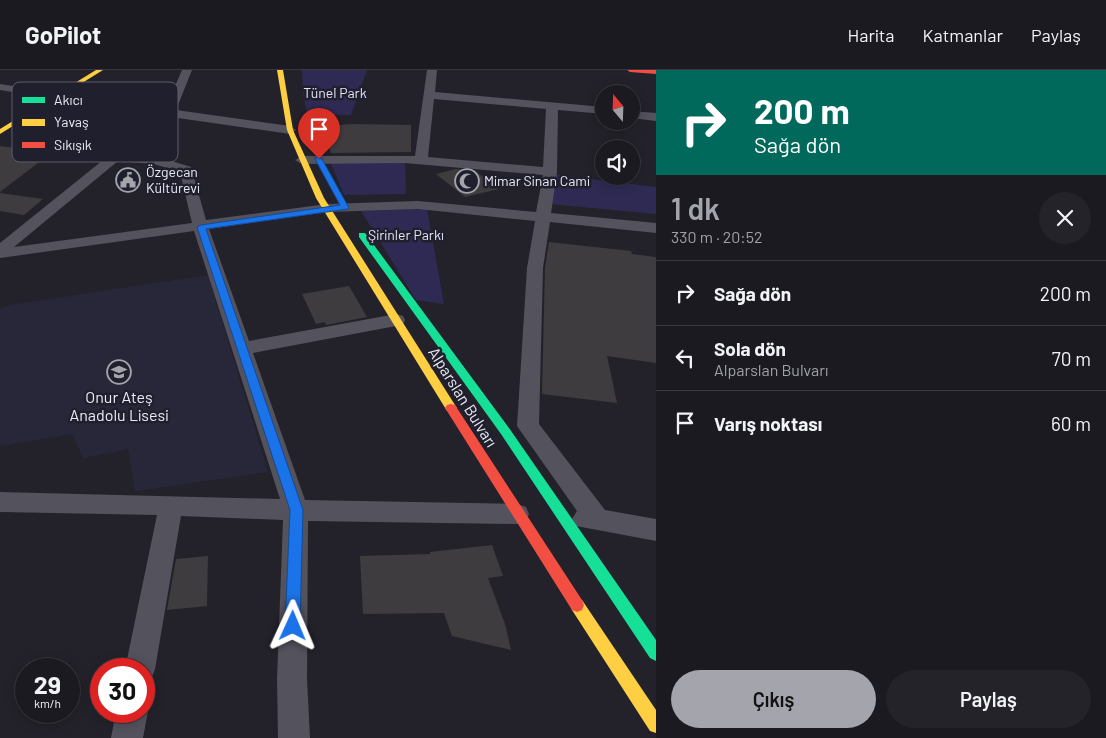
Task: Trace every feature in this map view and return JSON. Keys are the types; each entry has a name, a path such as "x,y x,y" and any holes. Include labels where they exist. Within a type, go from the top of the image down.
{"main road":[{"path":"80,82 100,70"},
{"name":"Alparslan Bulvarı","path":"280,70 290,130 320,198 517,514 656,725"},
{"path":"291,70 296,109 300,116"},
{"path":"630,70 656,72"},
{"path":"317,154 328,175"},
{"name":"Alparslan Bulvarı","path":"348,211 506,431 656,653"}],"street":[{"path":"178,92 187,70"},
{"path":"420,160 432,70"},
{"path":"429,95 595,110"},
{"path":"552,106 550,172 536,268 528,426 597,519"},
{"path":"178,114 290,130"},
{"path":"640,115 656,117"},
{"path":"302,160 317,154 420,160 550,172"},
{"path":"2,252 111,162"},
{"path":"161,162 186,170 201,227 296,510 292,652 294,738"},
{"path":"2,252 201,227 327,208 348,211 418,205 656,228"},
{"path":"242,348 396,320"},
{"path":"506,431 528,426"},
{"path":"0,502 517,514"},
{"path":"142,658 171,506"},
{"path":"565,520 597,519 656,530"},
{"path":"127,738 130,723"}],"shaded area":[{"name":"Onur Ateş Anadolu Lisesi","path":"208,275 268,472 135,491 128,449 83,458 72,434 0,446 0,309 10,305"}],"green space":[{"name":"Tünel Park","path":"302,70 367,70 351,115 307,115"},
{"path":"329,159 405,159 406,194 344,195"},
{"path":"551,174 595,179 595,185 656,187 656,214 550,204"},
{"name":"Şirinler Parkı","path":"427,209 444,304 416,300 361,211"}],"building":[{"path":"355,124 411,125 411,152 331,153 321,126"},
{"path":"0,146 12,148 12,162 39,162 0,192"},
{"name":"Mimar Sinan Cami","path":"456,169 475,171 499,189 465,197 436,174"},
{"path":"0,193 43,199 24,215 0,211"},
{"path":"549,242 631,251 632,254 656,257 656,363 607,356 617,403 542,394 545,268"},
{"path":"349,286 367,317 326,325 325,322 316,324 302,294"},
{"path":"492,545 503,576 488,578 506,627 511,650 452,636 444,613 363,614 360,556 430,554 430,552"},
{"path":"208,556 207,606 167,610 176,559"}],"traffic: fast":[{"path":"362,235 505,431 656,653"}],"traffic: slow":[{"path":"81,82 100,70"},
{"path":"280,70 290,130 320,198 451,408"},
{"path":"0,132 12,125"},
{"path":"577,605 656,725"}],"traffic: jam":[{"path":"630,70 656,72"},
{"path":"451,408 577,605"}],"place":[{"name":"Özgecan Kültürevi","path":"128,180"},
{"name":"Mimar Sinan Cami","path":"467,181"},
{"name":"Onur Ateş Anadolu Lisesi","path":"119,372"}],"route":[{"path":"293,626 296,510 201,227 311,212 327,208 345,208 319,159"}]}
